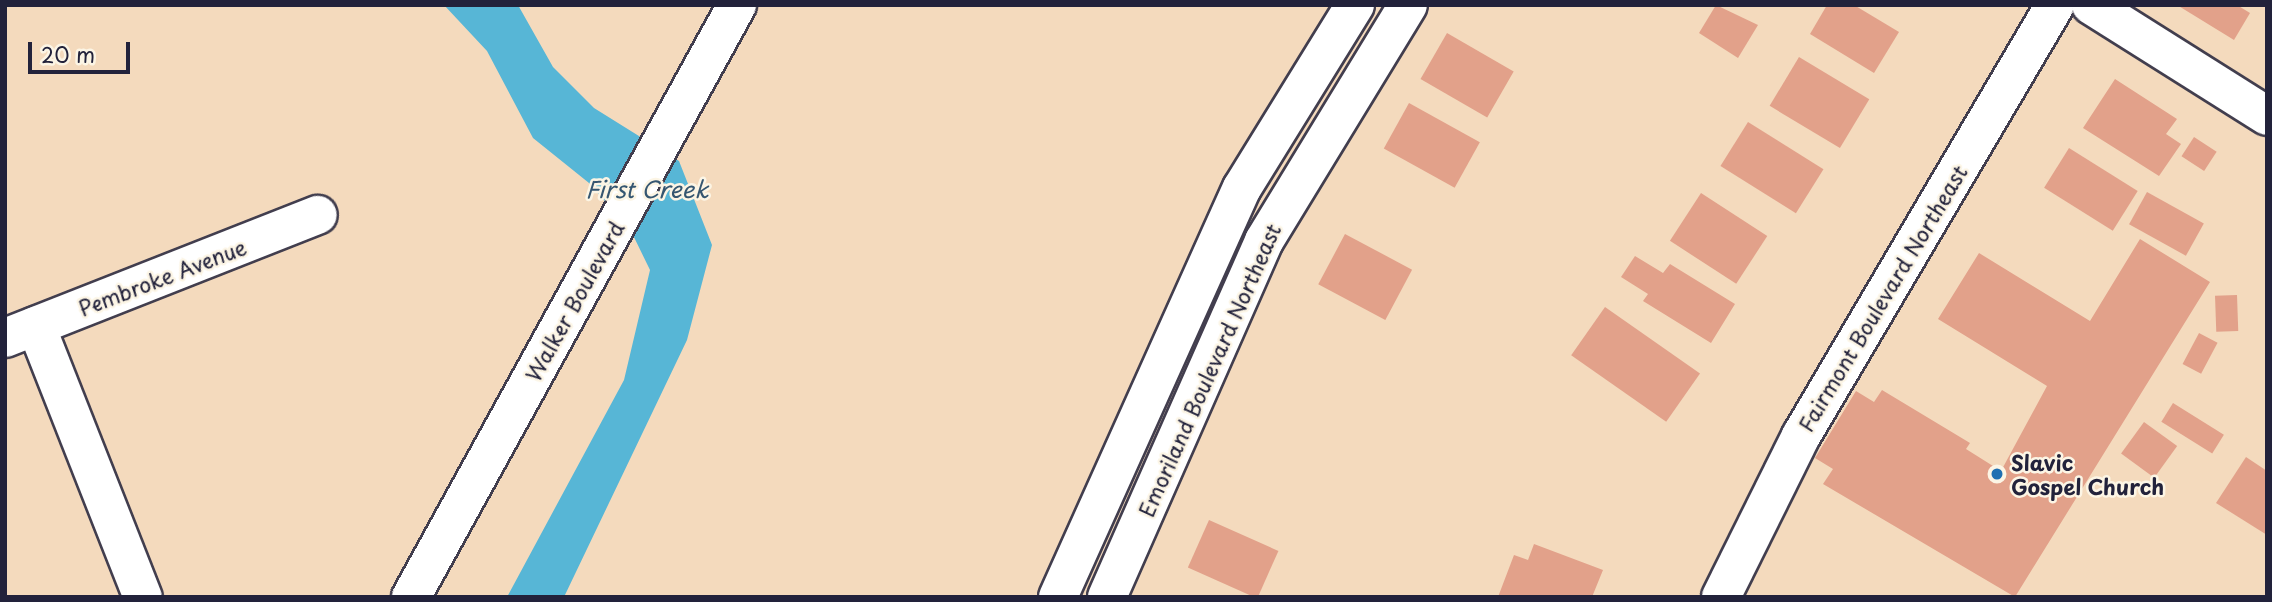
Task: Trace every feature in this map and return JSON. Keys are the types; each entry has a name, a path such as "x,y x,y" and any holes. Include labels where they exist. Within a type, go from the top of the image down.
{"street":[{"name":"Walker Boulevard","path":"411,597 667,137 737,5"},
{"path":"1058,597 1242,188 1355,5"},
{"name":"Emoriland Boulevard Northeast","path":"1107,597 1264,241 1408,5"},
{"name":"Fairmont Boulevard Northeast","path":"1721,597 1801,436 2055,5"},
{"path":"2091,5 2267,116"},
{"name":"Pembroke Avenue","path":"20,332 318,215"},
{"path":"20,332 144,597"}],"water":[{"name":"First Creek","path":"444,5 518,5 553,67 594,108 679,161 712,245 687,340 564,597 507,597 624,380 650,270 631,231 589,183 533,138 487,51"}],"building":[{"path":"1716,5 1758,25 1738,58 1699,33"},
{"path":"1827,5 1854,5 1899,32 1874,73 1810,34"},
{"path":"2177,5 2237,5 2250,13 2234,40"},
{"path":"1447,33 1514,72 1487,117 1420,79"},
{"path":"1799,57 1869,99 1840,148 1770,106"},
{"path":"2115,79 2177,119 2166,134 2181,144 2159,176 2083,128"},
{"path":"1409,103 1480,142 1455,188 1384,148"},
{"path":"1748,122 1823,169 1796,213 1720,166"},
{"path":"2194,137 2217,152 2204,171 2181,156"},
{"path":"2069,148 2138,191 2113,231 2044,188"},
{"path":"2147,192 2204,224 2186,256 2129,224"},
{"path":"1701,193 1767,236 1736,284 1670,241"},
{"path":"1345,234 1412,270 1385,320 1318,284"},
{"path":"2140,239 2210,282 2015,597 1823,484 1833,469 1815,458 1856,391 1874,402 1882,390 1970,443 1966,449 2001,471 2047,386 1938,319 1979,253 2090,321"},
{"path":"1635,256 1663,273 1670,264 1735,304 1711,343 1643,301 1648,294 1621,277"},
{"path":"2237,295 2238,331 2216,332 2215,296"},
{"path":"1605,307 1700,374 1666,422 1571,355"},
{"path":"2199,333 2218,343 2201,374 2183,364"},
{"path":"2173,403 2224,435 2212,453 2161,422"},
{"path":"2144,422 2177,446 2154,478 2121,454"},
{"path":"2246,457 2267,471 2267,535 2216,503"},
{"path":"1209,520 1278,551 1258,597 1188,568"},
{"path":"1534,544 1603,570 1592,597 1498,597 1514,555 1528,560"}],"place":[{"name":"Slavic Gospel Church","path":"1997,474"}]}
